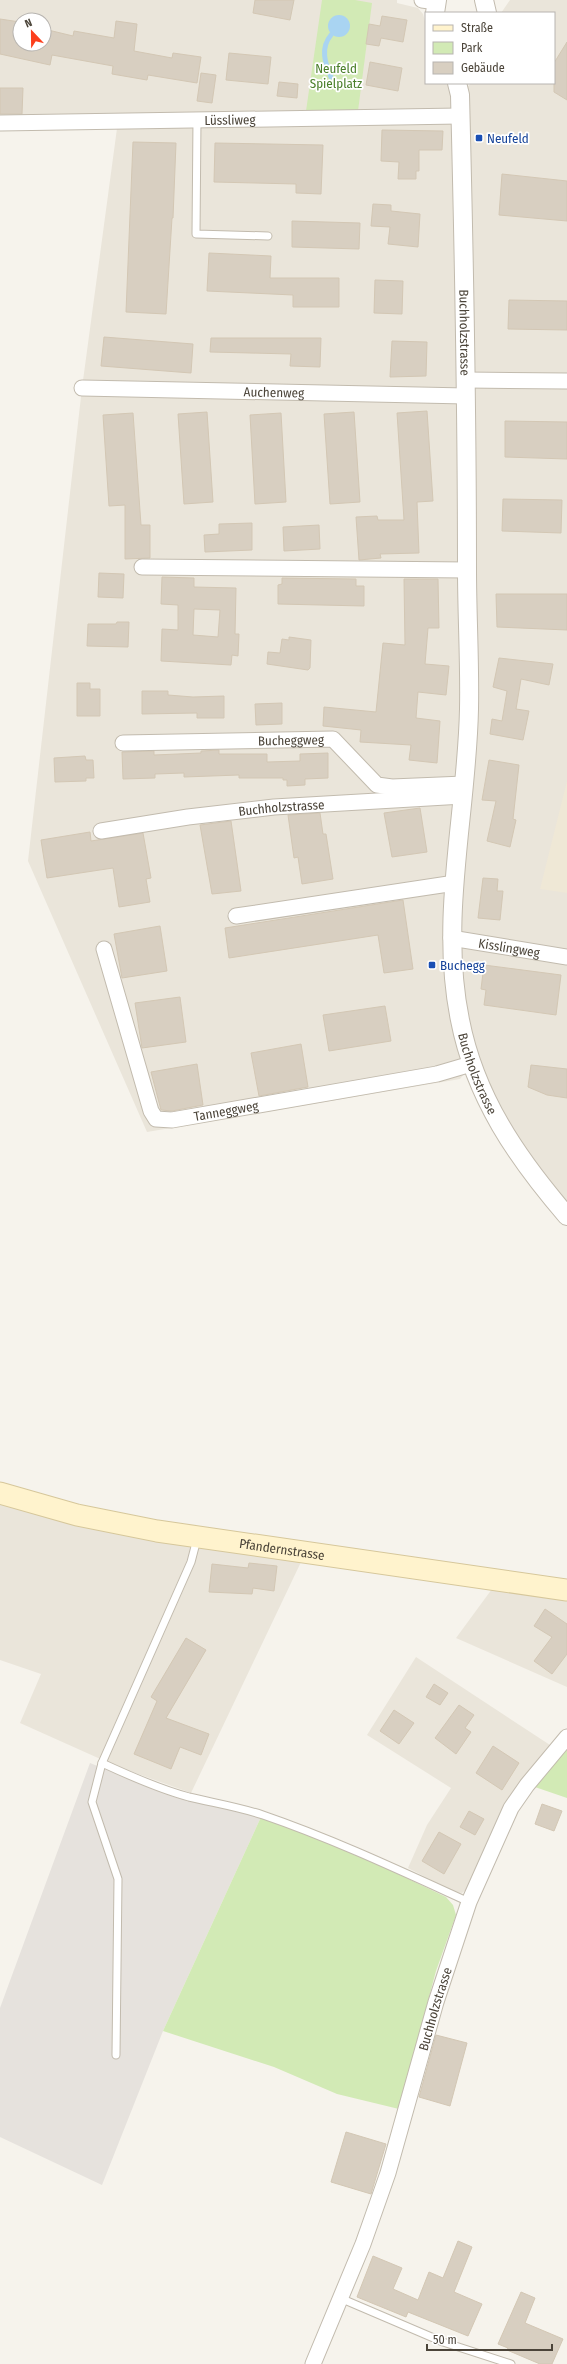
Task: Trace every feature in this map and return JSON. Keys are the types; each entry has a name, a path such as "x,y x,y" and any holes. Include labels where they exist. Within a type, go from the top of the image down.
{"main road":[{"name":"Pfandernstrasse","path":"0,1493 119,1525 567,1590"}],"street":[{"path":"484,0 486,12"},
{"name":"Buchholzstrasse","path":"460,87 466,388 469,711 464,790 454,883 452,938 454,990 471,1064 498,1123 525,1163 567,1216"},
{"name":"Lüssliweg","path":"0,123 460,116"},
{"name":"Auchenweg","path":"82,388 466,388 567,381"},
{"path":"142,567 467,570"},
{"name":"Bucheggweg","path":"123,742 333,739 377,785 464,790"},
{"name":"Buchholzstrasse","path":"101,831 188,817 274,807 464,790"},
{"path":"236,916 454,883"},
{"name":"Kisslingweg","path":"452,938 567,957"},
{"name":"Tanneggweg","path":"104,948 151,1110 156,1119 172,1120 429,1075 471,1064"},
{"name":"Buchholzstrasse","path":"312,2364 363,2244 388,2174 436,2002 469,1902 511,1808 567,1737"}],"lane":[{"path":"197,120 196,234 268,236"},
{"path":"116,2055 118,1879 92,1802 102,1763 191,1562 198,1537"},
{"path":"102,1763 152,1785 189,1797 242,1809 292,1826 378,1861 469,1902"},
{"path":"340,2298 443,2342 512,2364"}],"shaded area":[{"path":"0,0 397,0 397,3 418,8 423,14 425,21 425,84 452,84 460,95 470,84 555,84 555,12 502,12 510,0 567,0 567,1216 471,1065 460,1079 147,1132 28,861 82,388 118,121 0,123"},
{"path":"567,781 567,893 540,889"},
{"path":"0,1502 301,1562 191,1793 116,1766 20,1723 41,1674 0,1660"},
{"path":"492,1589 567,1601 567,1687 456,1638"},
{"path":"416,1657 550,1745 517,1789 467,1889 462,1893 454,1892 408,1868 427,1825 451,1788 367,1735"},
{"path":"90,1763 172,1796 261,1817 163,2031 102,2185 0,2137 0,2008"}],"green space":[{"name":"Neufeld Spielplatz","path":"322,0 355,0 372,3 358,111 306,111"},
{"path":"567,1742 567,1798 532,1786"},
{"path":"261,1817 338,1845 446,1897 453,1905 456,1915 436,1971 399,2109 337,2094 274,2067 163,2031"}],"water":[{"path":"339,15 347,18 350,26 347,34 339,37 331,34 328,26 331,18"}],"building":[{"path":"255,0 294,0 290,20 253,13"},
{"path":"382,16 407,20 403,42 381,38 379,46 366,44 369,24 380,26"},
{"path":"0,19 12,21 12,52 52,52 52,31 73,36 74,31 114,38 116,21 137,24 134,51 172,58 173,53 201,57 197,83 148,75 147,80 112,74 113,66 52,55 50,65 0,54"},
{"path":"567,42 567,100 554,92 555,61"},
{"path":"229,53 271,57 268,84 226,80"},
{"path":"370,62 402,68 398,91 366,85"},
{"path":"201,73 216,75 212,103 197,101"},
{"path":"279,82 298,84 297,98 277,96"},
{"path":"0,88 23,88 22,114 0,114"},
{"path":"382,130 443,131 442,150 419,150 419,171 416,171 416,179 398,179 399,162 381,161"},
{"path":"133,142 176,143 173,218 166,314 126,312"},
{"path":"215,143 323,145 321,194 296,193 296,184 214,182"},
{"path":"502,174 567,181 567,221 499,215"},
{"path":"373,204 391,205 391,211 420,214 418,247 388,244 390,227 371,226"},
{"path":"292,221 360,223 359,249 292,247"},
{"path":"209,253 271,256 270,278 339,278 339,307 293,307 293,295 207,291"},
{"path":"375,280 403,281 402,314 374,313"},
{"path":"509,300 567,301 567,330 508,329"},
{"path":"104,337 193,344 191,373 101,366"},
{"path":"211,338 321,338 320,367 290,366 291,354 210,352"},
{"path":"392,341 427,342 426,376 390,377"},
{"path":"427,411 433,501 417,502 419,553 380,554 381,558 359,560 356,517 377,516 378,520 404,520 397,413"},
{"path":"207,412 213,502 184,504 178,414"},
{"path":"354,412 360,502 330,504 324,414"},
{"path":"133,413 141,525 150,525 150,558 125,559 125,505 109,506 103,415"},
{"path":"281,413 286,502 255,504 250,415"},
{"path":"505,421 567,422 567,459 505,457"},
{"path":"503,499 562,500 561,533 502,531"},
{"path":"252,523 252,550 205,552 204,535 219,534 219,524"},
{"path":"319,525 320,549 284,551 283,527"},
{"path":"99,573 124,574 123,598 98,597"},
{"path":"162,577 194,578 194,587 236,588 235,634 239,634 238,656 232,655 231,665 161,661 162,629 178,630 178,605 161,604","holes":["194,609 220,610 218,637 193,635"]},
{"path":"282,578 356,579 356,586 364,586 364,606 278,604 278,585 282,584"},
{"path":"404,579 438,579 439,628 428,628 425,664 449,666 446,695 418,692 416,718 440,721 437,763 409,760 411,745 360,742 361,730 323,726 324,707 376,712 383,643 405,645"},
{"path":"496,594 567,594 567,630 497,627"},
{"path":"117,622 129,622 128,647 87,646 88,624 116,624"},
{"path":"289,637 311,640 310,668 308,670 267,664 268,652 280,653 282,639 289,640"},
{"path":"499,658 553,664 549,685 521,679 516,709 529,711 523,740 490,734 492,719 502,721 507,691 493,687"},
{"path":"77,683 90,683 90,689 100,689 100,716 77,716"},
{"path":"142,691 168,691 168,695 193,697 224,696 224,718 197,718 197,713 142,714"},
{"path":"282,703 282,724 256,725 255,704"},
{"path":"219,750 219,754 267,754 267,762 300,761 300,754 328,753 328,778 305,779 305,785 287,786 287,780 283,780 283,778 239,778 239,775 184,777 184,773 155,774 155,778 123,779 122,752 154,751 154,755 201,753 201,751"},
{"path":"85,756 86,760 93,760 94,778 86,778 86,781 55,782 54,758"},
{"path":"489,760 519,765 513,819 516,820 510,847 487,841 496,801 482,800"},
{"path":"420,808 427,852 392,857 384,813"},
{"path":"320,813 323,834 326,834 333,879 302,884 298,857 294,858 288,815"},
{"path":"231,821 241,891 212,894 200,825"},
{"path":"90,832 91,841 143,833 151,878 146,879 150,902 119,907 113,868 47,878 41,840"},
{"path":"483,878 498,879 497,891 503,891 500,920 478,918"},
{"path":"403,900 413,969 384,973 378,935 229,958 225,928"},
{"path":"160,926 167,971 122,978 114,934"},
{"path":"484,965 561,975 556,1015 484,1005 486,990 481,989"},
{"path":"180,997 186,1042 142,1048 135,1003"},
{"path":"385,1006 391,1041 329,1051 323,1015"},
{"path":"301,1044 308,1087 259,1096 251,1053"},
{"path":"197,1064 203,1105 172,1111 161,1110 151,1072"},
{"path":"531,1065 567,1069 567,1098 547,1095 528,1087"},
{"path":"249,1563 277,1566 274,1591 253,1588 252,1594 209,1592 212,1564 248,1568"},
{"path":"545,1609 567,1624 567,1654 552,1674 534,1661 552,1637 534,1626"},
{"path":"186,1638 206,1650 166,1718 209,1734 201,1755 180,1747 171,1769 134,1754 157,1701 151,1697"},
{"path":"434,1684 448,1693 440,1705 426,1697"},
{"path":"459,1705 474,1715 465,1728 471,1732 456,1754 435,1738"},
{"path":"394,1710 414,1723 399,1744 380,1731"},
{"path":"493,1746 519,1763 502,1790 476,1773"},
{"path":"542,1804 562,1811 554,1831 535,1824"},
{"path":"469,1811 484,1819 475,1835 460,1827"},
{"path":"439,1832 461,1844 444,1874 422,1861"},
{"path":"436,2035 467,2043 450,2106 419,2097"},
{"path":"346,2132 386,2144 371,2194 331,2182"},
{"path":"458,2241 472,2247 454,2292 482,2304 468,2336 408,2312 406,2317 357,2297 373,2256 402,2268 393,2289 418,2300 429,2272 443,2278"},
{"path":"521,2292 535,2298 525,2323 563,2339 552,2364 540,2364 507,2350 508,2348 498,2344"}],"waterway":[{"path":"331,35 325,50 325,61 331,77"}],"place":[{"name":"Neufeld","path":"479,138"},
{"name":"Buchegg","path":"432,965"}]}
